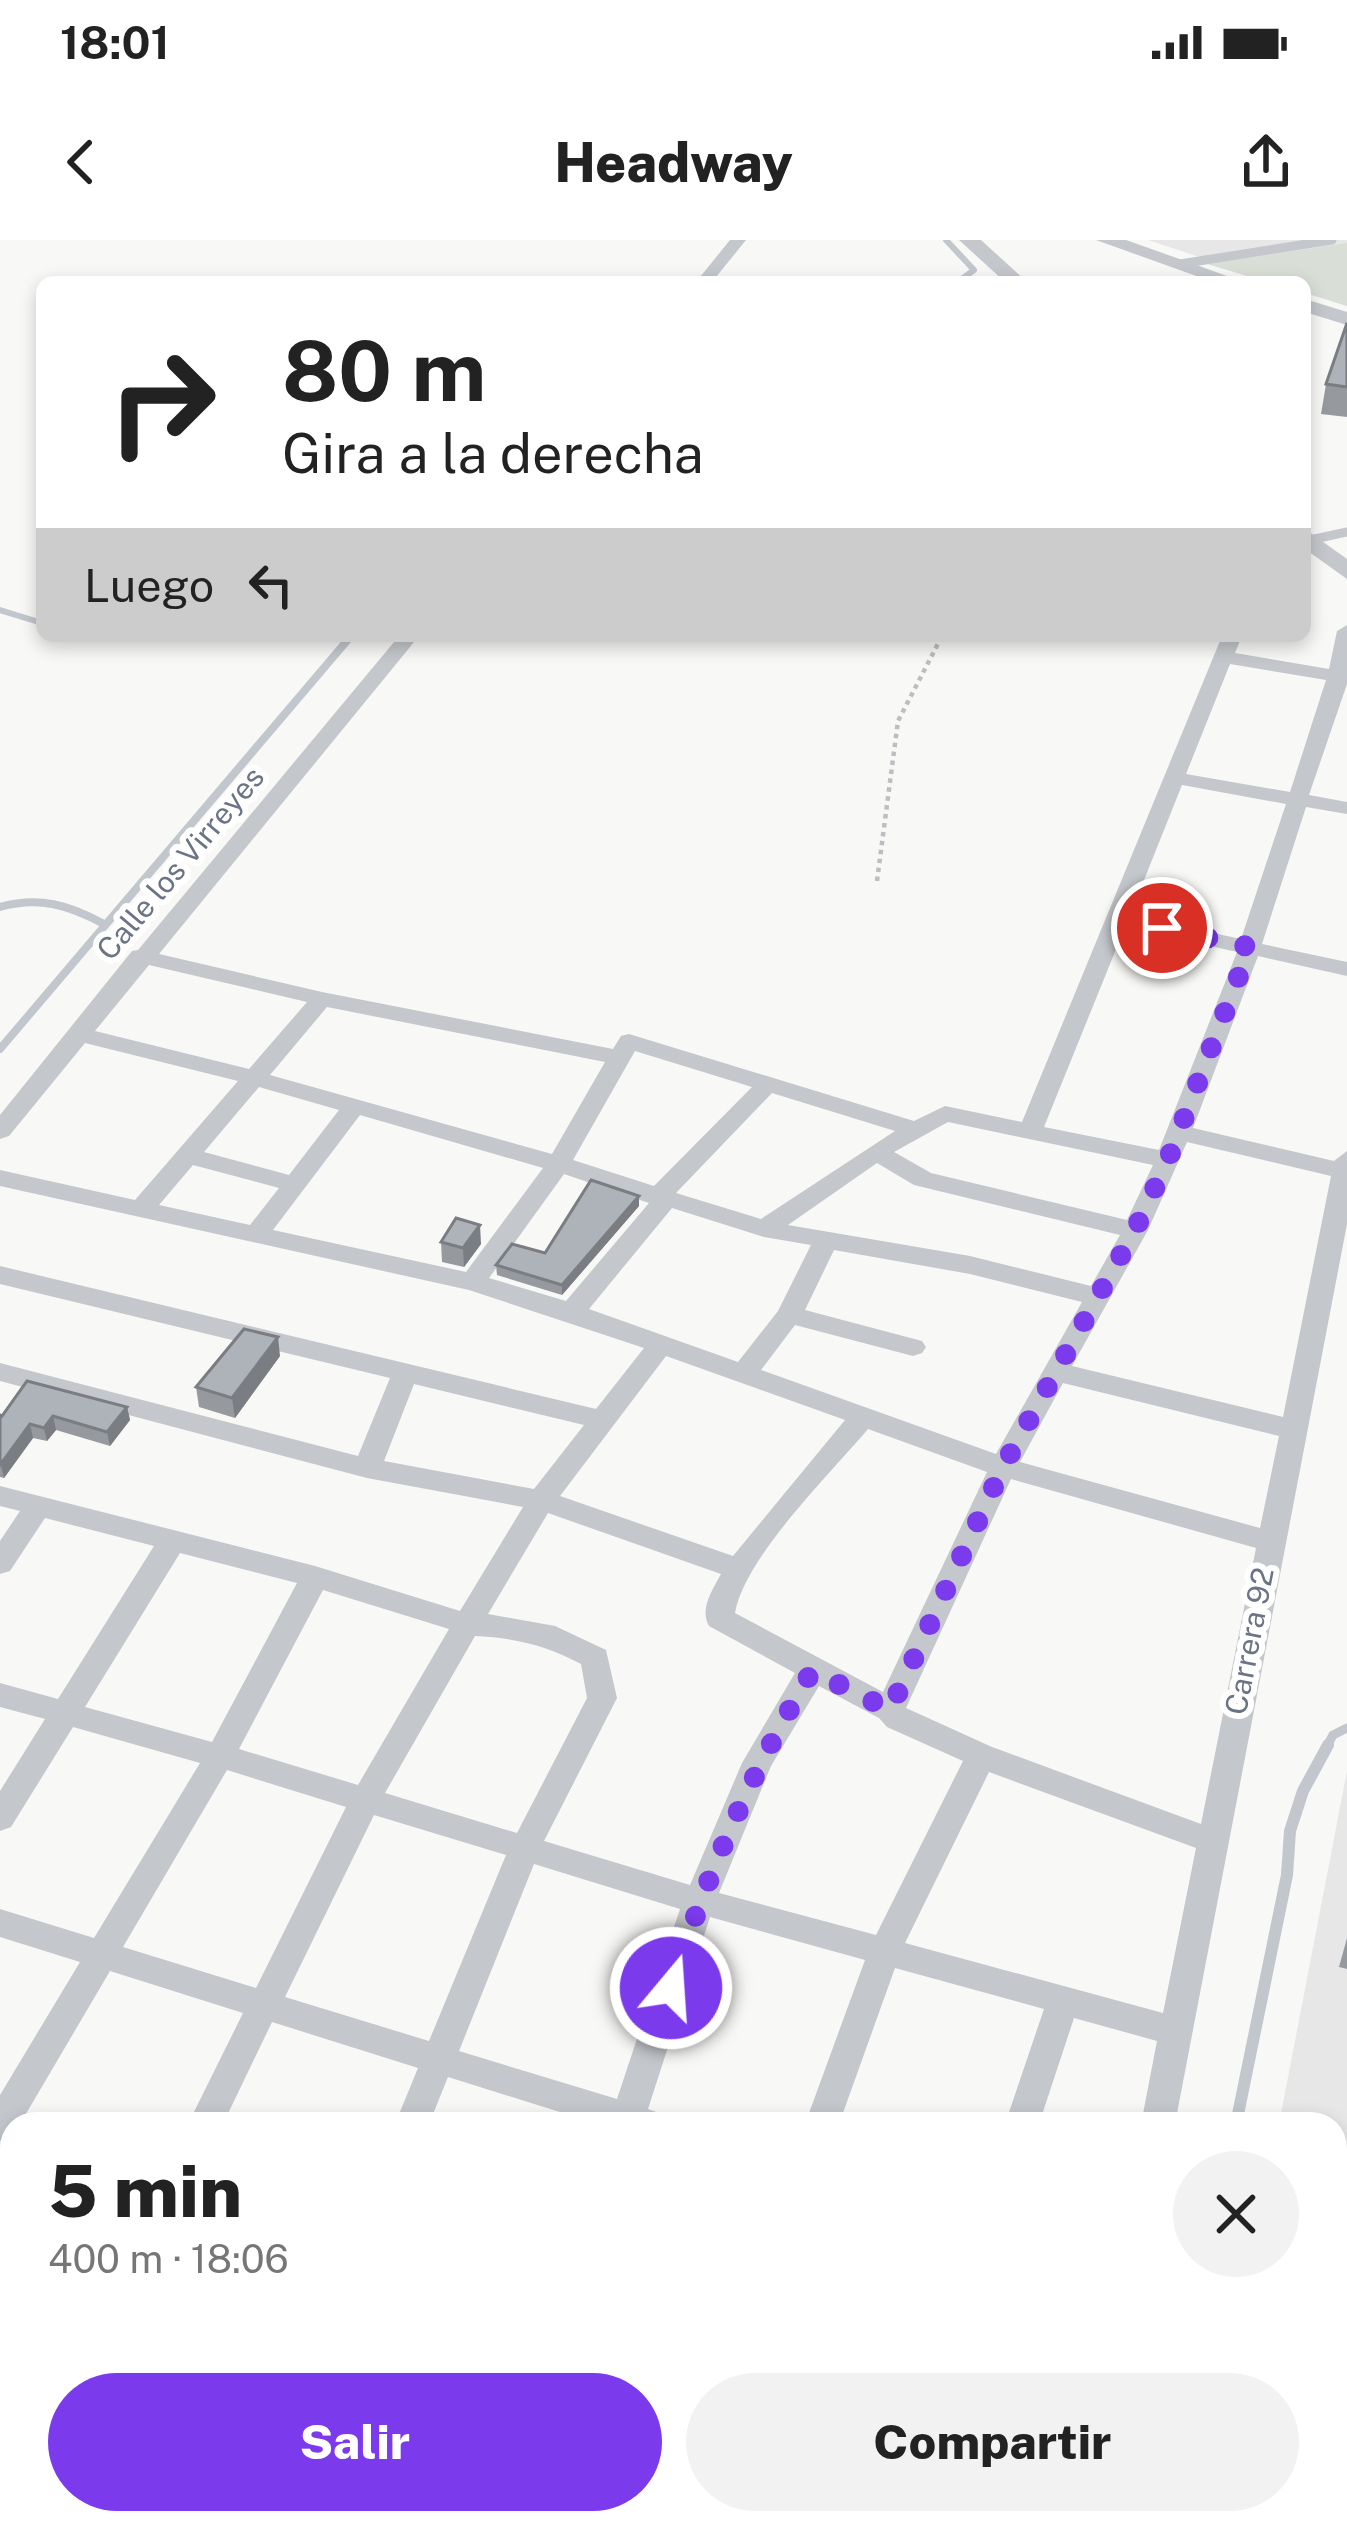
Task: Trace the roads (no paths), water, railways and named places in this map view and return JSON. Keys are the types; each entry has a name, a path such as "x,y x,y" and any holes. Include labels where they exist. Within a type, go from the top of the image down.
{"street":[{"path":"709,276 738,240"},
{"path":"969,240 1010,276"},
{"path":"1106,240 1216,276"},
{"path":"1311,307 1347,319"},
{"path":"1311,541 1347,572"},
{"path":"890,1710 1003,1467 1135,1230 1168,1160 1250,947 1294,801 1342,677 1347,631"},
{"name":"Calle los Virreyes","path":"0,1131 404,642"},
{"path":"1031,1130 1229,646 1342,677"},
{"path":"1176,778 1347,808"},
{"path":"1118,919 1347,969"},
{"path":"140,956 322,999 617,1057"},
{"path":"142,1208 322,999"},
{"path":"81,1035 255,1078 559,1164 764,1229 970,1265 1095,1296"},
{"path":"472,1282 559,1164 629,1041 913,1129"},
{"path":"572,1312 662,1198 770,1082"},
{"path":"256,1235 353,1108"},
{"path":"764,1229 876,1151 946,1114 1168,1160"},
{"path":"1179,1132 1346,1165"},
{"path":"876,1151 923,1179 1135,1230"},
{"path":"187,1155 293,1184"},
{"name":"Carrera 92","path":"1161,2112 1179,2032 1210,1840 1346,1165"},
{"path":"0,1178 472,1282 572,1312 1003,1467 1269,1541"},
{"path":"743,1374 789,1316 825,1242"},
{"path":"0,1275 599,1419"},
{"path":"789,1316 914,1347"},
{"path":"212,2112 366,1799 467,1624 541,1500 661,1344"},
{"path":"367,1468 406,1371"},
{"path":"1053,1371 1292,1429"},
{"path":"0,1372 367,1468 541,1500 737,1568"},
{"path":"863,1417 737,1568 717,1604 719,1618 890,1710 898,1719 981,1756 1210,1840"},
{"path":"0,1496 315,1577 467,1624 517,1627 555,1637 595,1658 602,1699 525,1848 418,2112"},
{"path":"0,1562 38,1507"},
{"path":"0,1818 173,1540"},
{"path":"8,2112 220,1756 315,1577"},
{"path":"637,2112 699,1900 757,1763 812,1671"},
{"path":"0,1695 699,1900 1179,2032"},
{"path":"826,2112 884,1952 981,1756"},
{"path":"0,1922 601,2112"},
{"path":"1026,2112 1064,2000"}],"lane":[{"path":"1180,264 1332,240"},
{"path":"1311,538 1347,532"}],"waterway":[{"path":"946,240 974,270 966,276"},
{"path":"0,610 36,621"},
{"path":"0,1049 346,642"},
{"path":"0,907 54,904 104,924"},
{"path":"1326,1748 1333,1735 1347,1728"},
{"path":"1238,2112 1287,1875 1290,1831 1303,1791 1328,1745"}]}
